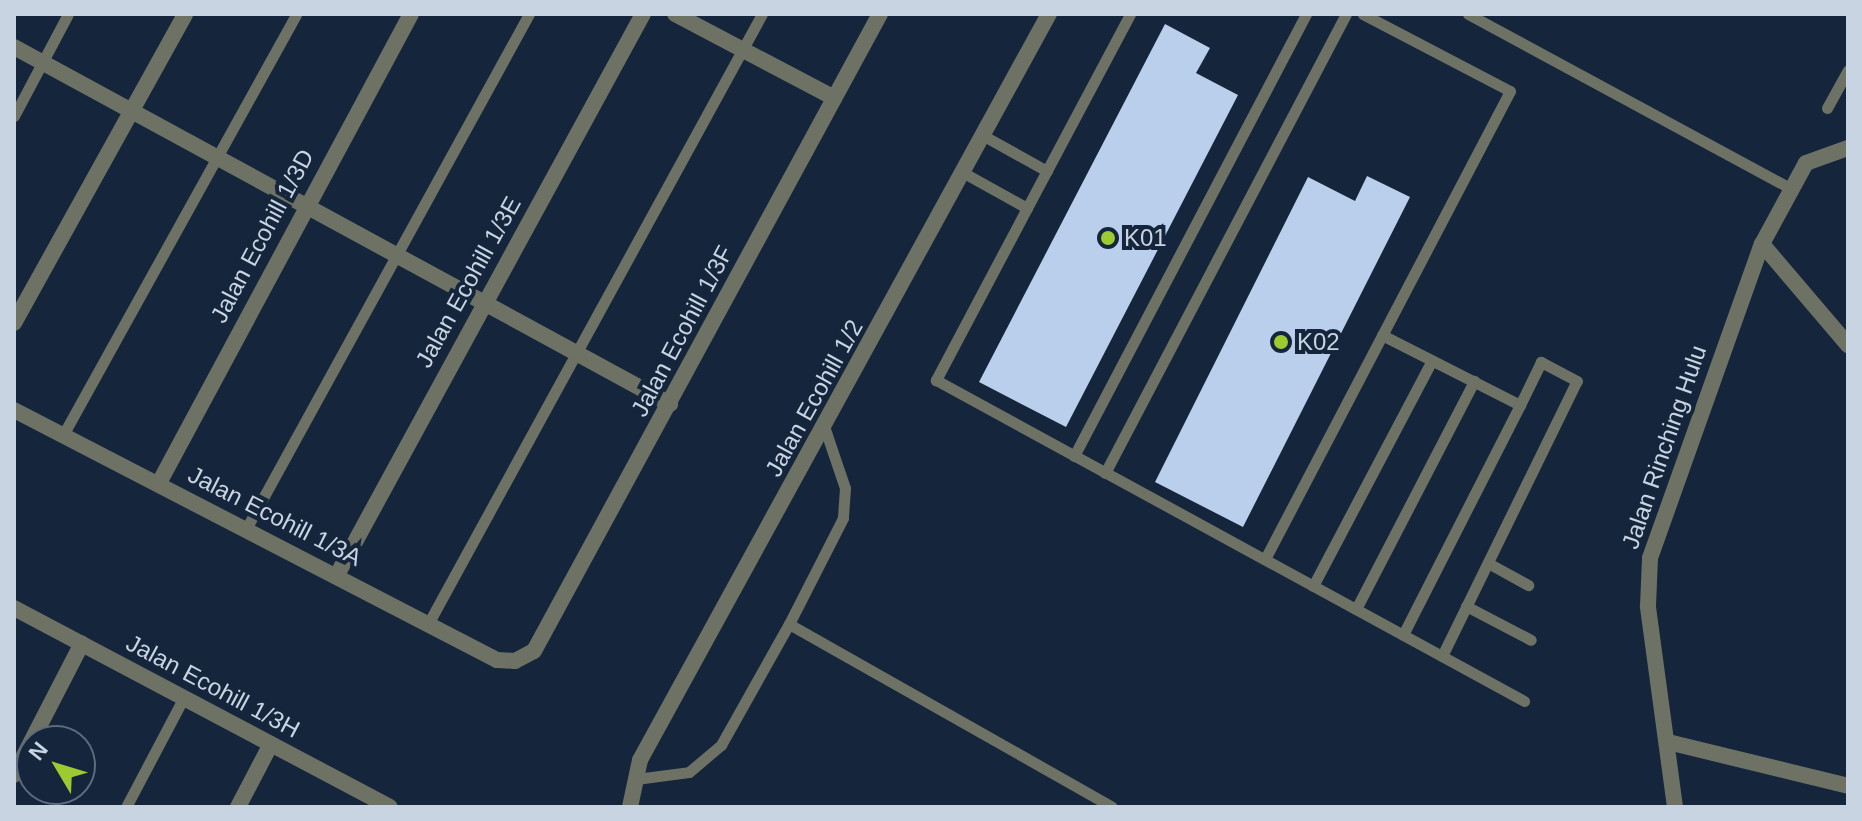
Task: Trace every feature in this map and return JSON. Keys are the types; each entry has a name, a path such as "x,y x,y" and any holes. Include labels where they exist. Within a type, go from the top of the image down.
{"street":[{"path":"14,323 185,14"},
{"name":"Jalan Ecohill 1/3D","path":"159,483 305,205 411,14"},
{"name":"Jalan Ecohill 1/3E","path":"337,575 643,14"},
{"path":"675,14 834,98"},
{"name":"Jalan Ecohill 1/3F","path":"515,661 534,651 880,14"},
{"name":"Jalan Ecohill 1/2","path":"630,807 636,779 1049,14"},
{"path":"14,47 131,115 486,298 670,404"},
{"name":"Jalan Rinching Hulu","path":"1675,807 1648,606 1650,558 1762,244 1806,163 1848,148"},
{"path":"1762,244 1848,345"},
{"name":"Jalan Ecohill 1/3A","path":"14,410 497,660 515,661"},
{"name":"Jalan Ecohill 1/3H","path":"14,608 271,744 369,802 390,807"},
{"path":"14,775 82,643"},
{"path":"1668,742 1848,786"},
{"path":"238,807 271,744"}],"lane":[{"path":"14,116 68,14"},
{"path":"63,435 218,160 296,14"},
{"path":"246,529 529,14"},
{"path":"428,624 574,348 762,14"},
{"path":"1130,14 936,380 1524,701"},
{"path":"1074,456 1306,14"},
{"path":"1105,473 1346,14"},
{"path":"1265,559 1510,91 1363,14"},
{"path":"1468,14 1792,189"},
{"path":"1827,108 1848,70"},
{"path":"984,136 1047,171"},
{"path":"964,173 1027,208"},
{"path":"1382,335 1520,405"},
{"path":"1313,586 1432,360"},
{"path":"1403,635 1541,362 1577,381 1442,656"},
{"path":"1356,609 1474,381"},
{"path":"636,779 689,772 721,745 789,624 843,518 845,488 825,429"},
{"path":"1488,563 1528,585"},
{"path":"1466,606 1531,640"},
{"path":"789,624 1112,807"},
{"path":"126,807 184,697"}],"building":[{"name":"K01","path":"1165,24 1210,48 1196,73 1238,95 1066,427 979,382"},
{"name":"K02","path":"1367,176 1410,197 1243,527 1155,482 1308,177 1355,201"}],"place":[{"name":"K01","path":"1108,238"},
{"name":"K02","path":"1281,342"}]}
